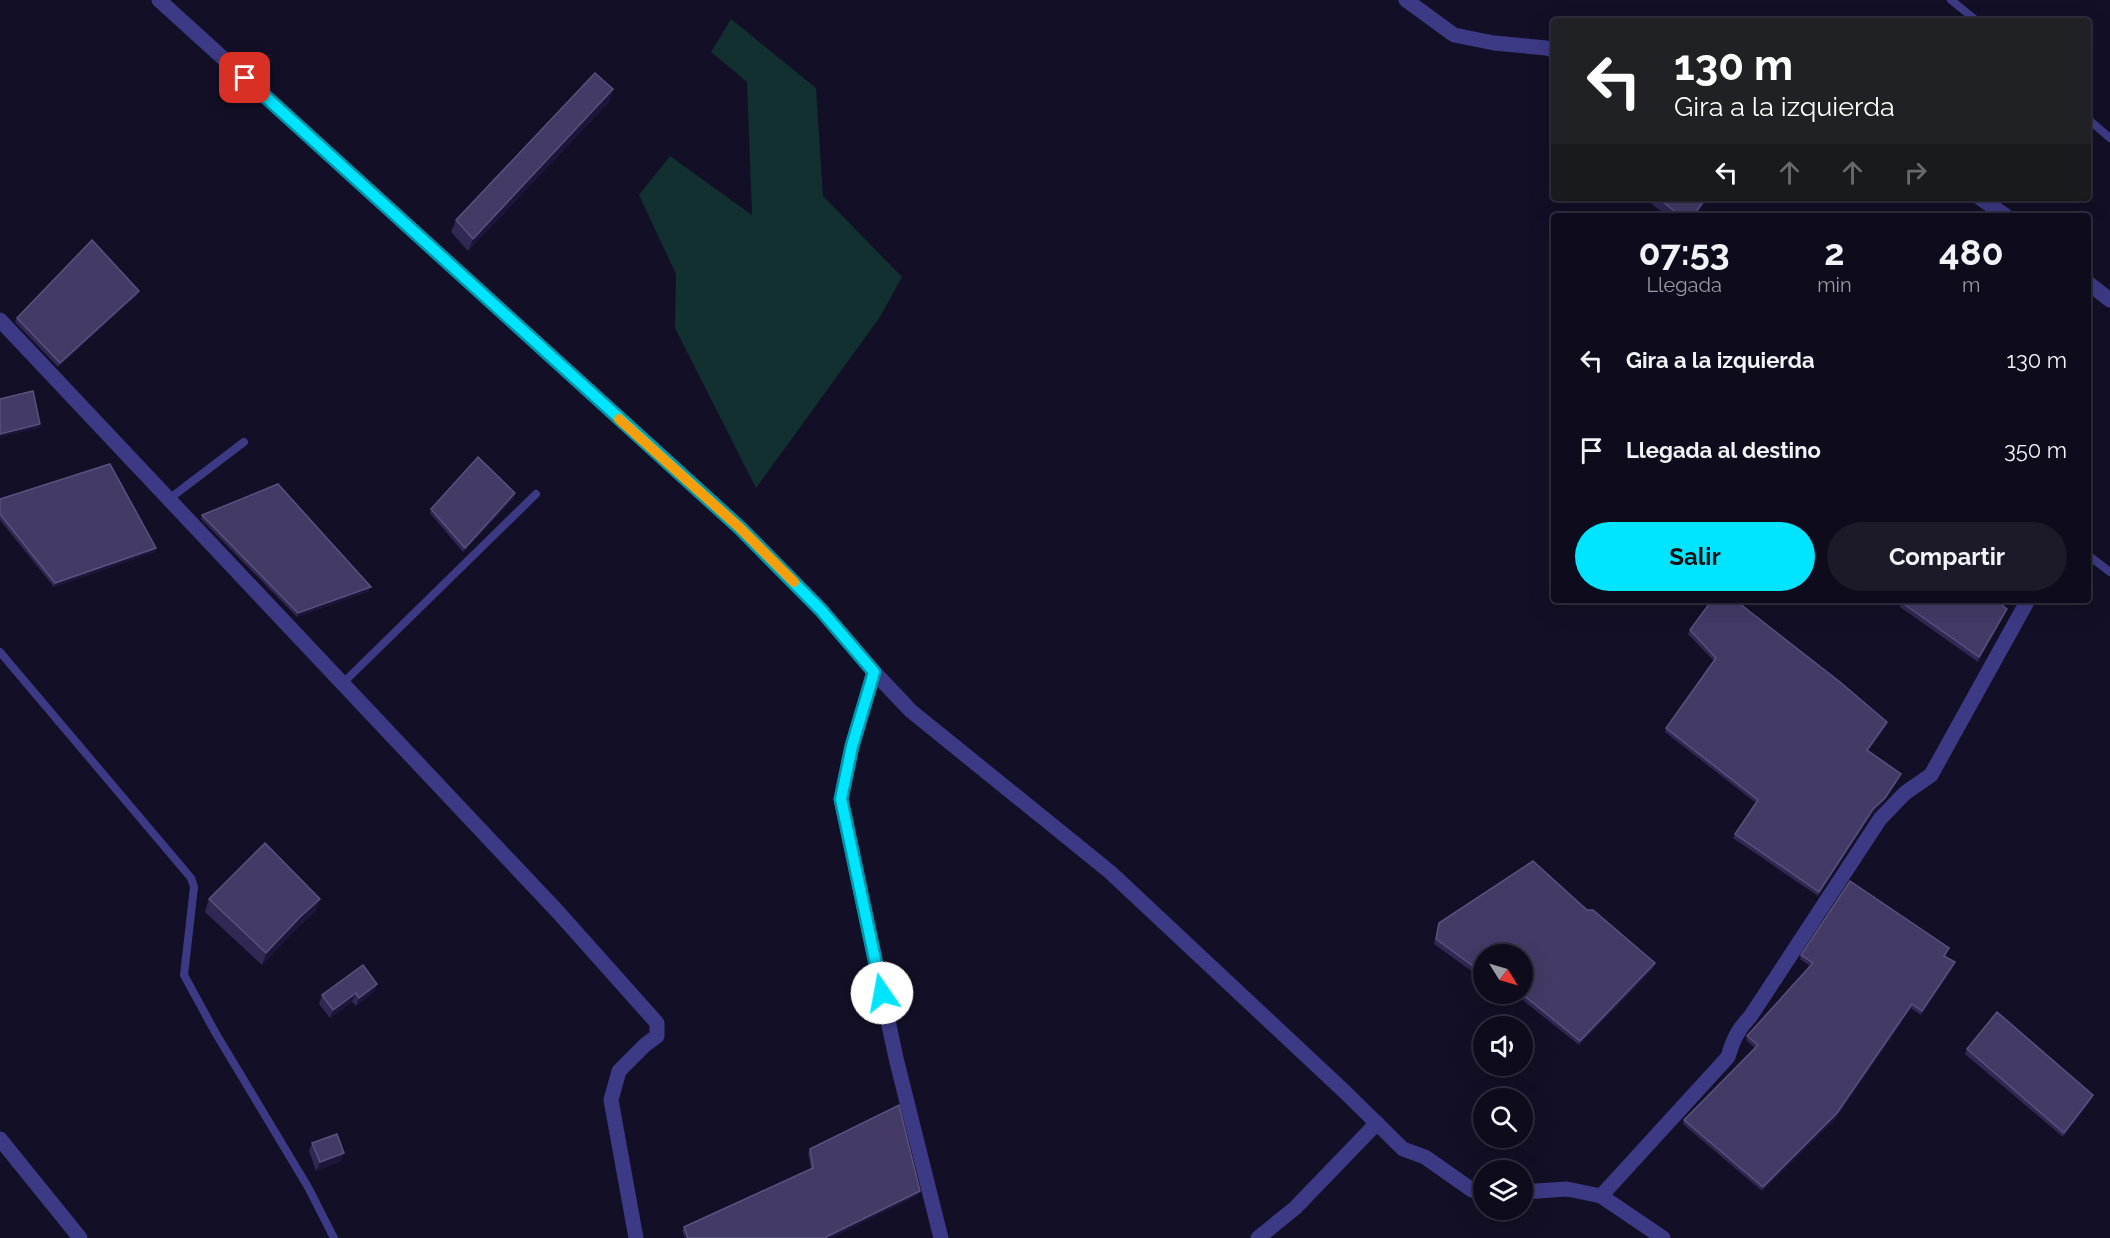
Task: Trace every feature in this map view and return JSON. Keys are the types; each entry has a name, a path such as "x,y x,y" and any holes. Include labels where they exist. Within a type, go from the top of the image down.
{"street":[{"path":"159,0 740,528 821,610 911,711 1110,872 1403,1149 1425,1157 1473,1190"},
{"path":"1406,0 1454,35 1494,43 1551,50"},
{"path":"1984,201 2002,213"},
{"path":"2091,285 2110,300"},
{"path":"0,320 558,912 657,1023 657,1036 619,1071 610,1100 636,1238"},
{"path":"1601,1196 1728,1057 1733,1040 1740,1028 1750,1017 1880,819 1905,793 1931,774 2026,603"},
{"path":"874,672 852,746 841,799 896,1058 941,1238"},
{"path":"1258,1238 1295,1208 1377,1123"},
{"path":"0,1139 80,1238"},
{"path":"1533,1191 1567,1189 1601,1196 1663,1238"}],"lane":[{"path":"1951,0 1973,18"},
{"path":"2091,122 2110,138"},
{"path":"170,499 244,442"},
{"path":"343,683 536,494"},
{"path":"2091,557 2110,572"},
{"path":"0,652 191,878 194,886 184,975 215,1032 308,1187 334,1238"}],"green space":[{"path":"731,19 816,88 823,196 902,277 880,317 756,488 675,328 676,274 639,195 670,156 752,215 747,82 711,52"}],"building":[{"path":"595,73 613,89 473,239 456,220"},
{"path":"1662,201 1704,201 1695,213 1677,213"},
{"path":"92,240 139,291 60,363 17,318"},
{"path":"33,391 40,424 0,434 0,399"},
{"path":"478,457 515,493 465,548 431,509"},
{"path":"110,464 156,548 55,583 0,514 0,499"},
{"path":"278,484 371,587 298,613 202,515"},
{"path":"1710,603 1739,603 1887,722 1867,750 1901,774 1885,798 1873,809 1819,892 1735,834 1758,800 1666,728 1716,658 1690,630"},
{"path":"1902,603 1999,603 2007,609 1979,657"},
{"path":"265,843 320,899 266,953 209,899"},
{"path":"1533,861 1587,910 1593,910 1655,963 1580,1041 1533,1003 1533,944 1473,944 1473,966 1436,939 1439,923"},
{"path":"1850,881 1949,948 1944,956 1955,962 1922,1011 1912,1004 1837,1113 1763,1187 1684,1120 1758,1045 1747,1036 1813,963 1801,955"},
{"path":"363,965 377,984 359,998 356,993 333,1010 322,995"},
{"path":"1997,1012 2093,1095 2064,1133 1967,1049"},
{"path":"899,1105 920,1191 826,1238 688,1238 684,1227 813,1168 810,1149"},
{"path":"337,1134 344,1153 320,1162 312,1143"}],"slow traffic":[{"path":"619,419 740,528 794,582"}],"route":[{"path":"245,78 740,528 821,610 874,672 852,746 841,799 882,993"}]}
